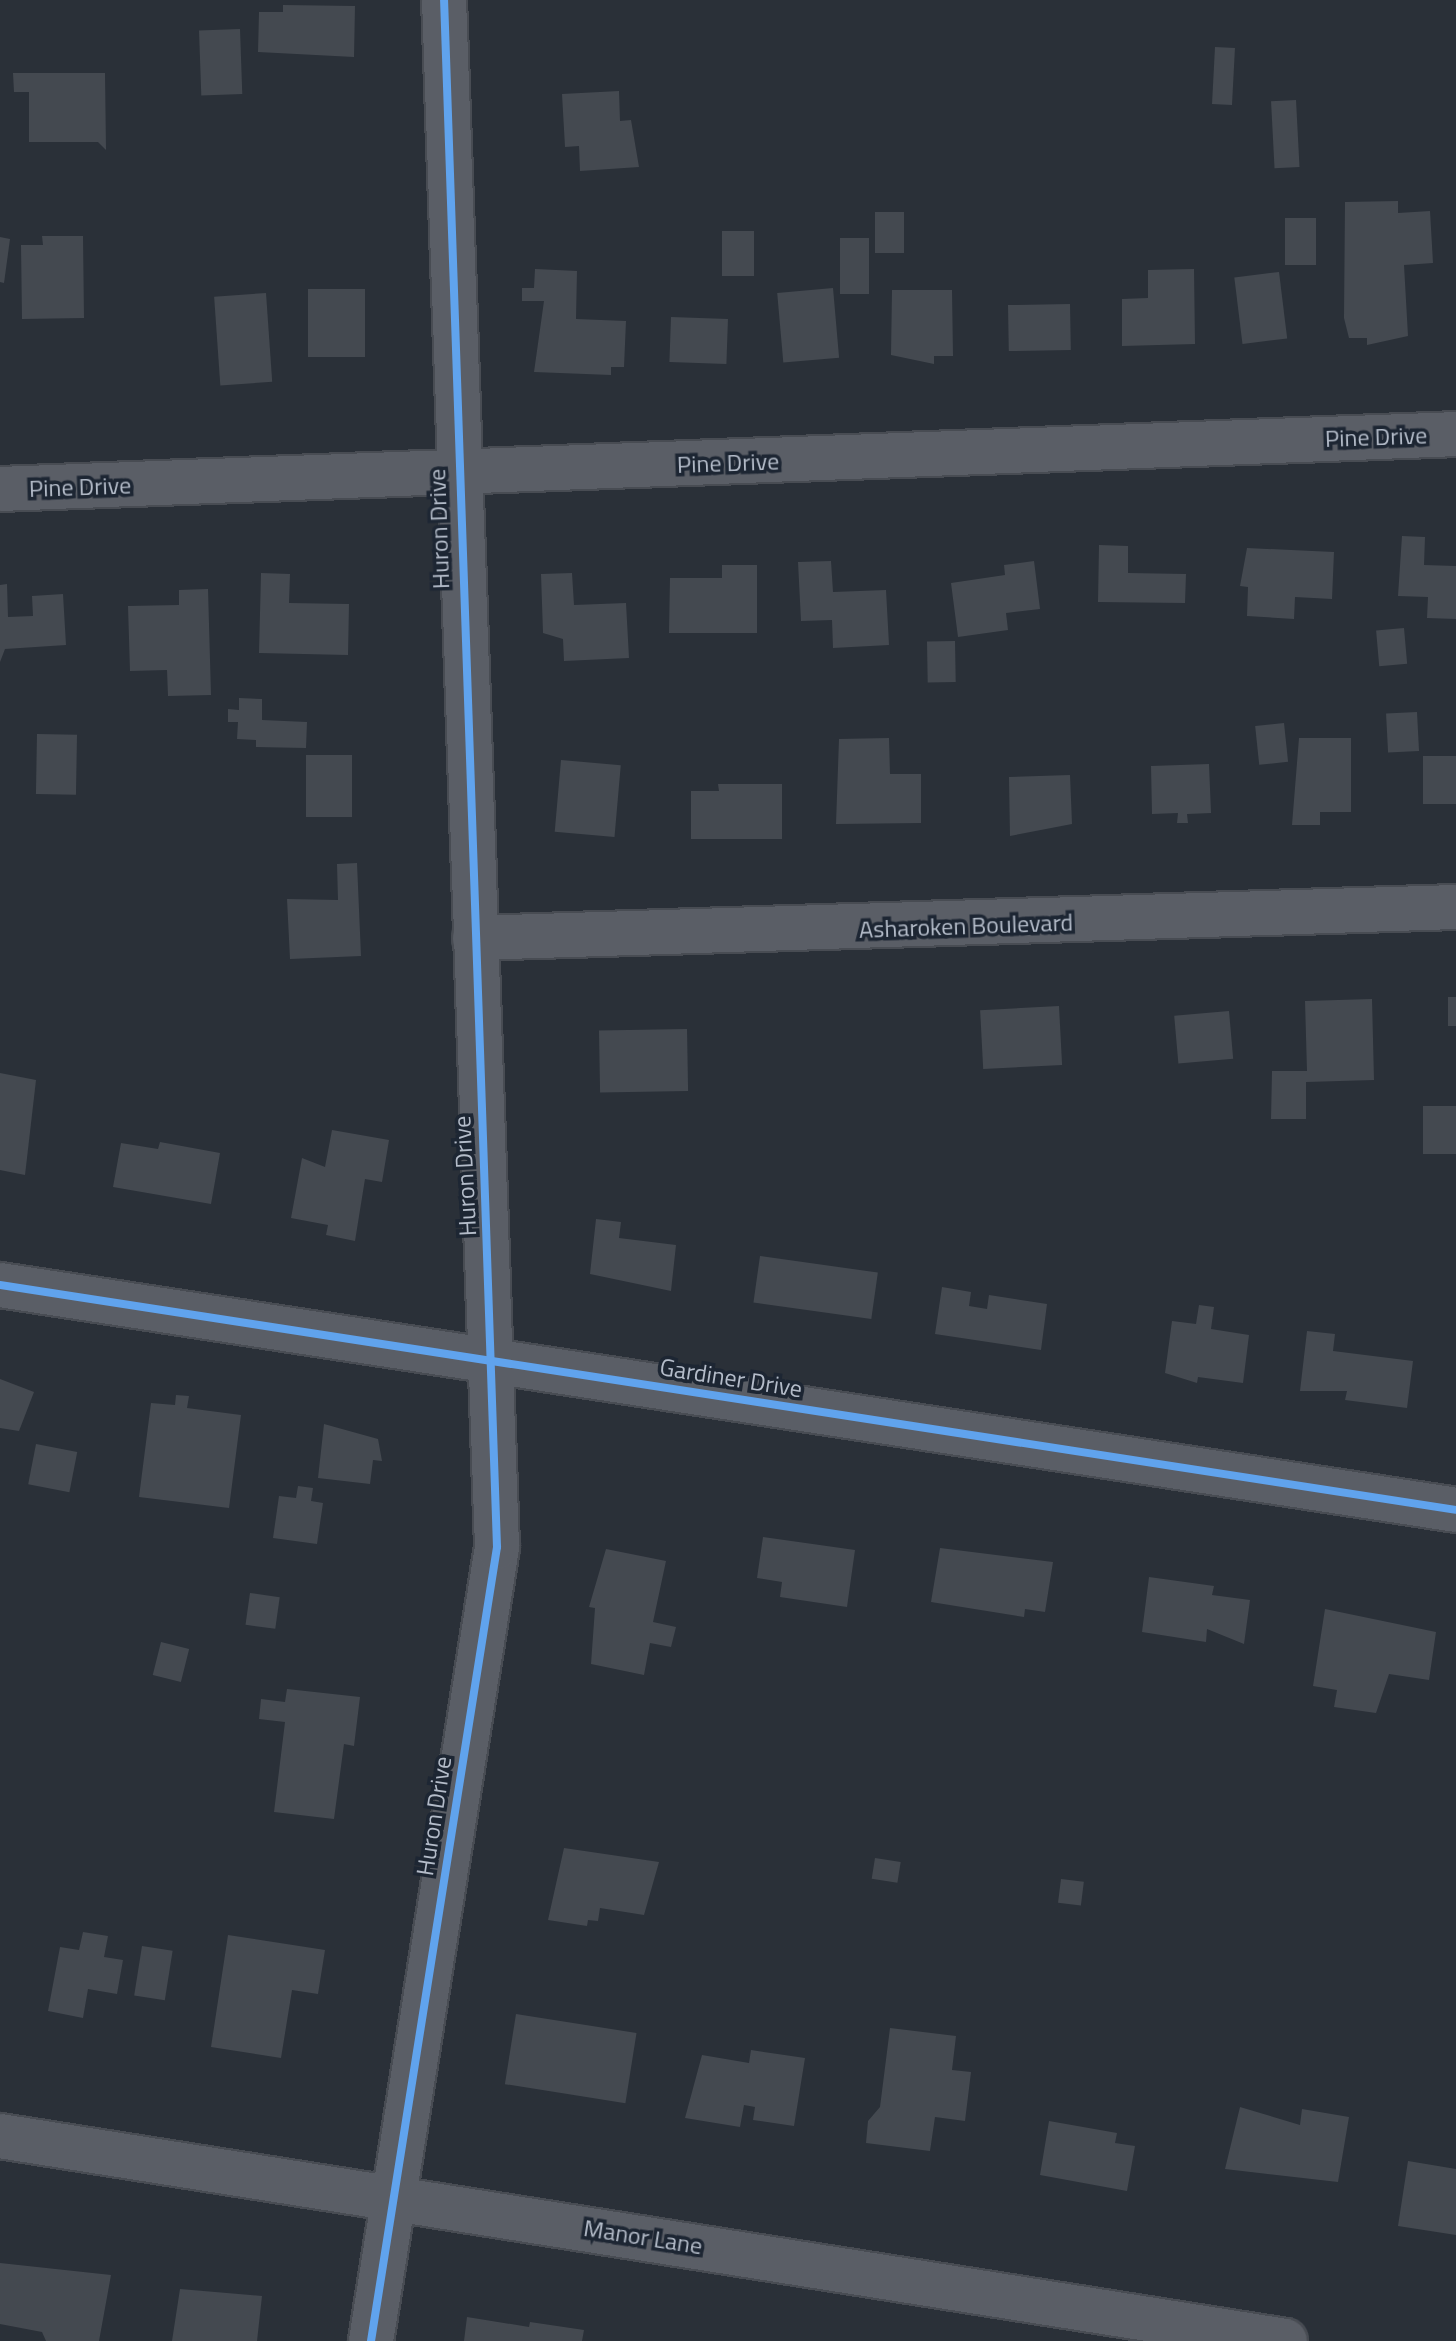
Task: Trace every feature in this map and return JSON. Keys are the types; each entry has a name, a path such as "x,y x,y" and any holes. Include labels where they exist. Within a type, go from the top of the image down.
{"street":[{"name":"Huron Drive","path":"371,2341 497,1547 494,1362 456,473 444,0"},
{"name":"Pine Drive","path":"0,489 1456,434"},
{"name":"Asharoken Boulevard","path":"475,938 1456,907"},
{"name":"Gardiner Drive","path":"0,1285 1456,1510"},
{"name":"Manor Lane","path":"0,2136 392,2196 1285,2341"}],"building":[{"path":"283,5 355,6 354,57 258,52 259,12 283,12"},
{"path":"240,29 242,94 201,95 199,30"},
{"path":"1215,47 1235,48 1232,105 1212,104"},
{"path":"13,73 105,73 106,150 98,142 29,142 29,92 14,92"},
{"path":"619,91 620,121 631,120 639,167 580,171 579,146 565,147 562,94"},
{"path":"1296,100 1300,167 1275,168 1271,101"},
{"path":"1398,201 1398,213 1430,211 1433,263 1404,265 1408,336 1367,345 1367,338 1349,338 1344,318 1345,202"},
{"path":"875,212 904,212 904,253 875,253"},
{"path":"1285,218 1316,218 1316,265 1285,265"},
{"path":"722,231 754,231 754,276 722,276"},
{"path":"42,236 83,236 84,318 22,319 21,245 43,245"},
{"path":"0,237 10,239 4,283 0,282"},
{"path":"840,238 869,238 869,294 840,294"},
{"path":"535,269 577,271 576,319 626,321 624,367 611,367 611,375 534,372 544,301 522,301 522,288 534,288"},
{"path":"1194,269 1195,344 1122,346 1122,299 1148,298 1148,270"},
{"path":"1279,272 1287,339 1243,344 1234,277"},
{"path":"833,288 839,358 783,363 777,293"},
{"path":"308,289 365,289 365,357 308,357"},
{"path":"892,290 952,290 953,356 934,356 934,364 891,355"},
{"path":"266,293 272,382 220,385 214,297"},
{"path":"1070,304 1071,350 1009,351 1008,305"},
{"path":"671,317 728,319 726,364 669,362"},
{"path":"1402,536 1425,537 1424,565 1456,566 1456,619 1427,618 1428,597 1398,596"},
{"path":"1099,545 1128,546 1128,573 1186,574 1185,603 1098,602"},
{"path":"1247,548 1334,552 1332,599 1295,597 1294,619 1247,616 1248,587 1240,586"},
{"path":"831,561 833,592 886,590 889,645 833,648 832,620 801,621 798,562"},
{"path":"1034,561 1040,609 1006,613 1008,630 958,637 951,583 1005,575 1004,565"},
{"path":"722,565 757,565 757,633 669,633 670,578 722,578"},
{"path":"261,573 290,574 289,603 349,604 348,655 259,653"},
{"path":"572,573 574,605 626,603 629,658 564,661 563,639 543,633 541,574"},
{"path":"7,584 8,617 33,616 32,596 63,594 66,645 5,649 0,662 0,585"},
{"path":"208,589 211,695 168,696 167,670 130,671 128,606 179,605 179,590"},
{"path":"1404,628 1407,664 1379,666 1376,630"},
{"path":"927,641 955,641 956,682 928,682"},
{"path":"239,698 262,699 262,720 307,722 306,748 256,747 256,740 237,739 238,722 228,722 228,709 239,710"},
{"path":"1417,712 1419,751 1388,753 1386,714"},
{"path":"1284,723 1288,762 1259,765 1255,726"},
{"path":"37,734 77,735 76,795 36,794"},
{"path":"889,738 890,774 921,774 921,823 836,824 839,739"},
{"path":"1299,738 1351,738 1351,812 1320,812 1320,825 1292,825"},
{"path":"306,755 352,755 352,817 306,817"},
{"path":"1423,756 1456,756 1456,804 1423,804"},
{"path":"561,760 621,765 614,837 555,832"},
{"path":"1209,764 1211,813 1187,814 1188,823 1177,823 1178,813 1152,814 1151,766"},
{"path":"1070,775 1072,824 1010,836 1009,777"},
{"path":"718,784 782,784 782,839 691,839 691,791 719,791"},
{"path":"357,863 361,956 290,959 287,899 338,900 337,864"},
{"path":"1448,997 1456,997 1456,1026 1448,1026"},
{"path":"1372,999 1374,1080 1306,1082 1306,1119 1271,1119 1272,1071 1307,1071 1305,1001"},
{"path":"1059,1006 1062,1065 983,1069 980,1010"},
{"path":"1229,1011 1233,1059 1178,1064 1174,1016"},
{"path":"687,1029 688,1091 600,1093 599,1031"},
{"path":"0,1073 36,1080 25,1175 0,1170"},
{"path":"1423,1106 1456,1106 1456,1154 1423,1154"},
{"path":"332,1130 389,1140 382,1182 365,1179 355,1241 326,1235 328,1225 291,1218 302,1158 325,1167"},
{"path":"160,1142 220,1153 211,1204 113,1187 121,1143 158,1149"},
{"path":"596,1219 621,1222 619,1238 676,1245 671,1291 590,1274"},
{"path":"760,1256 878,1273 871,1319 753,1303"},
{"path":"942,1287 971,1292 969,1306 987,1309 989,1295 1047,1304 1041,1350 935,1334"},
{"path":"1199,1305 1214,1307 1211,1329 1249,1335 1243,1383 1198,1377 1197,1383 1165,1373 1172,1321 1196,1324"},
{"path":"1307,1331 1335,1334 1333,1351 1413,1361 1407,1408 1345,1400 1347,1391 1300,1391"},
{"path":"0,1379 34,1392 19,1431 0,1428"},
{"path":"176,1395 189,1396 187,1408 241,1415 229,1508 139,1497 151,1403 175,1405"},
{"path":"324,1424 378,1439 382,1461 373,1460 370,1484 318,1478"},
{"path":"36,1444 77,1452 69,1492 28,1484"},
{"path":"298,1486 313,1488 311,1501 323,1503 317,1544 273,1538 279,1496 296,1498"},
{"path":"763,1537 855,1550 847,1607 780,1597 782,1582 757,1578"},
{"path":"940,1548 1053,1562 1045,1612 1025,1609 1024,1617 931,1602"},
{"path":"606,1549 666,1561 653,1622 676,1627 671,1647 650,1643 644,1675 591,1664 595,1608 589,1607"},
{"path":"1149,1577 1214,1586 1212,1595 1250,1600 1244,1644 1207,1629 1206,1642 1142,1632"},
{"path":"250,1593 280,1597 275,1629 246,1625"},
{"path":"1325,1609 1436,1632 1429,1680 1389,1674 1376,1713 1334,1707 1337,1690 1313,1686"},
{"path":"161,1642 189,1649 181,1682 153,1675"},
{"path":"287,1689 360,1697 354,1746 344,1744 334,1819 274,1812 285,1722 259,1719 261,1699 285,1702"},
{"path":"564,1848 659,1862 644,1915 600,1908 598,1921 588,1920 587,1926 548,1920"},
{"path":"875,1858 901,1862 897,1883 872,1879"},
{"path":"1061,1879 1084,1882 1081,1906 1058,1903"},
{"path":"83,1932 108,1936 104,1957 123,1960 117,1994 88,1989 83,2018 48,2011 60,1947 79,1950"},
{"path":"228,1935 325,1950 318,1994 292,1990 281,2058 211,2047"},
{"path":"142,1946 173,1951 165,2000 134,1995"},
{"path":"516,2014 636,2033 625,2103 505,2084"},
{"path":"890,2028 956,2036 952,2070 971,2072 965,2121 935,2117 930,2151 866,2143 868,2121 880,2107"},
{"path":"751,2050 805,2058 794,2126 753,2120 755,2107 744,2105 740,2127 685,2118 702,2055 749,2063"},
{"path":"1240,2107 1300,2125 1302,2109 1349,2117 1338,2182 1225,2169"},
{"path":"1049,2121 1117,2133 1115,2143 1135,2146 1127,2191 1040,2175"},
{"path":"1408,2161 1456,2169 1456,2235 1398,2226"},
{"path":"0,2263 111,2275 99,2341 46,2341 42,2332 0,2324"},
{"path":"180,2289 262,2296 257,2341 172,2341"},
{"path":"467,2317 529,2327 530,2322 584,2330 582,2341 464,2341"}],"cycle path":[{"path":"371,2341 497,1547 444,0"},
{"path":"0,1285 1456,1510"}]}
